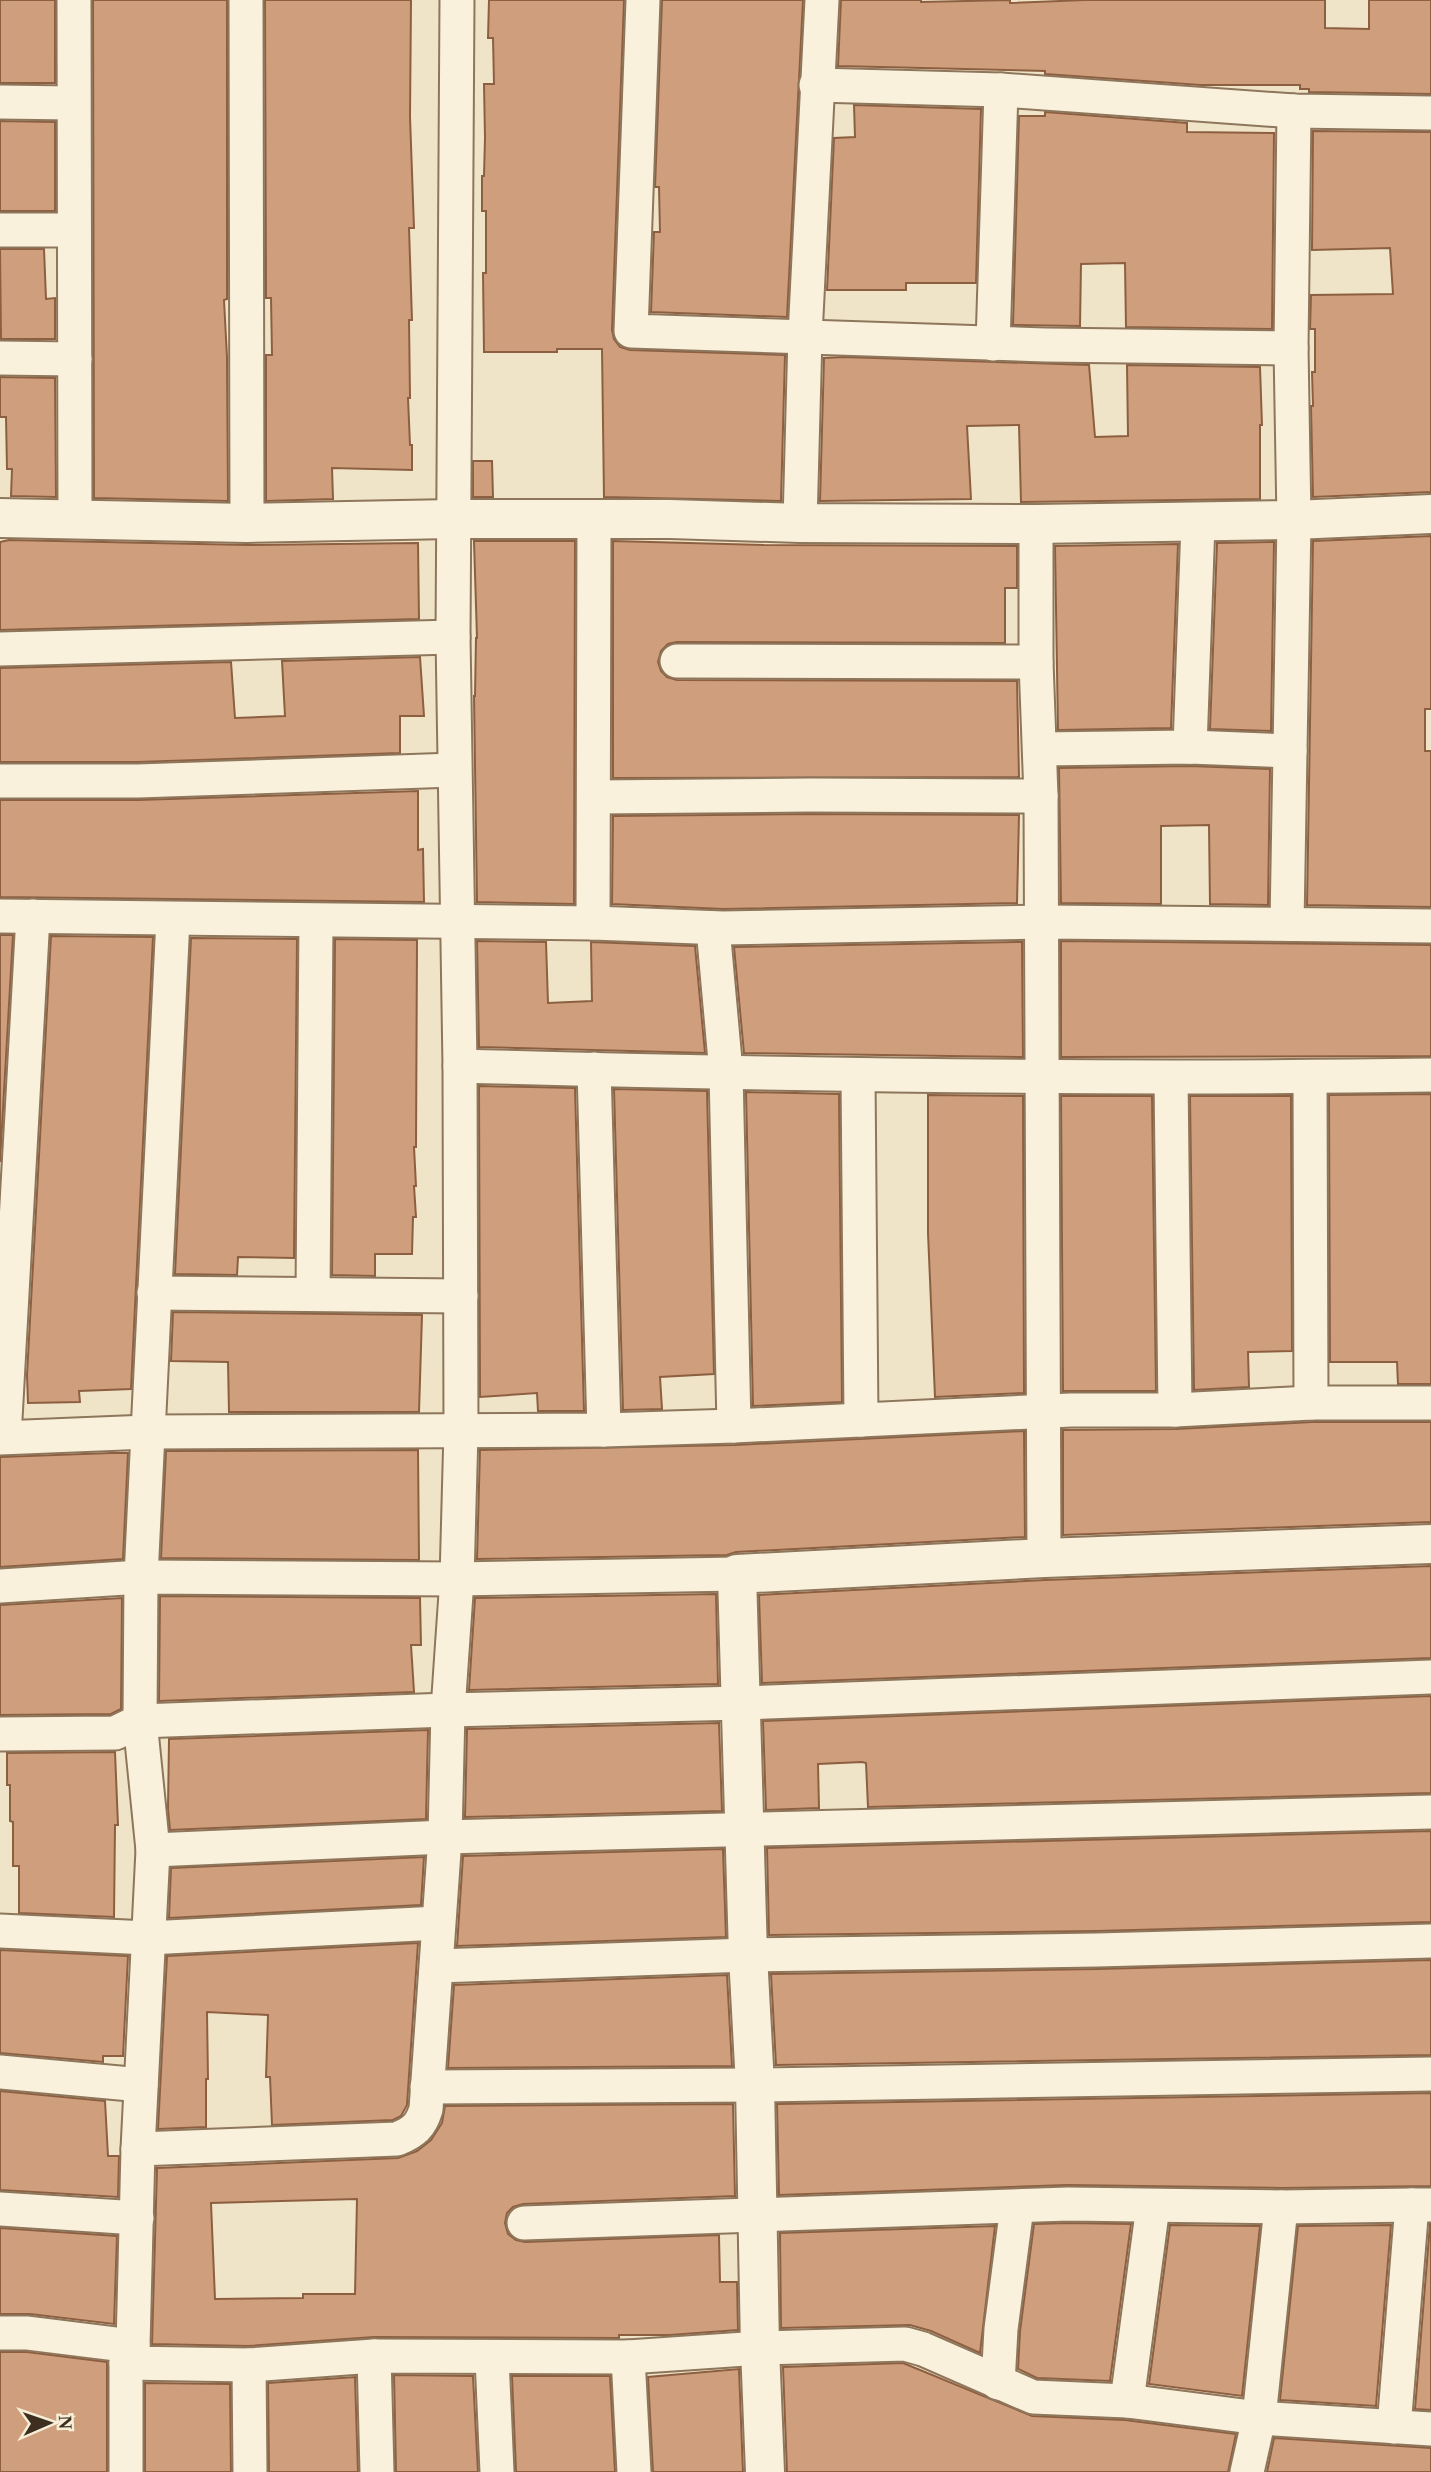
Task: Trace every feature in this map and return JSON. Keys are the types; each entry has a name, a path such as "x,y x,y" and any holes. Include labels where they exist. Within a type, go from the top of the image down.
{"street":[{"path":"74,0 75,519"},
{"path":"246,0 247,523"},
{"path":"138,2149 397,2139 413,2133 422,2123 426,2109 445,1837 461,1431 460,1066 453,637 457,0"},
{"path":"643,0 631,331 993,344 1291,348"},
{"path":"800,523 805,336 822,0"},
{"path":"816,85 1001,90 1294,111 1431,113"},
{"path":"993,344 1001,90"},
{"path":"0,102 73,103"},
{"path":"1287,924 1294,520 1291,348 1294,111"},
{"path":"0,230 74,230"},
{"path":"0,358 75,359"},
{"path":"0,518 247,523 594,519 1036,524 1198,523 1431,514"},
{"path":"593,923 594,519"},
{"path":"1190,747 1198,523"},
{"path":"1036,524 1041,796 1044,1558"},
{"path":"0,649 453,637"},
{"path":"677,661 1037,662"},
{"path":"1040,749 1190,747 1290,751"},
{"path":"0,781 138,781 454,770"},
{"path":"594,797 1041,796"},
{"path":"0,916 593,923 713,928 1040,922 1431,926"},
{"path":"33,916 2,1438 148,1432 604,1430 1043,1411 1175,1410 1311,1403 1431,1403"},
{"path":"126,2472 129,2354 153,1850 140,1721 141,1577 173,919"},
{"path":"313,1294 316,921"},
{"path":"713,928 726,1072 734,1426"},
{"path":"460,1066 858,1076 1171,1078 1431,1075"},
{"path":"594,1069 604,1430"},
{"path":"858,1076 861,1420"},
{"path":"1310,1077 1311,1403"},
{"path":"1171,1078 1175,1410"},
{"path":"154,1293 461,1296"},
{"path":"0,1587 141,1577 457,1578 737,1574 1044,1558 1431,1544"},
{"path":"737,1574 765,2472"},
{"path":"0,1734 115,1734 140,1721 742,1703 1431,1677"},
{"path":"153,1850 445,1837 1431,1812"},
{"path":"0,1931 148,1938 438,1923"},
{"path":"437,1966 748,1955 1097,1950 1431,1941"},
{"path":"0,2072 141,2085"},
{"path":"427,2087 755,2085 1431,2074"},
{"path":"524,2223 1068,2204 1281,2207 1421,2205 1394,2427"},
{"path":"1127,2401 1153,2206"},
{"path":"998,2383 1001,2329 1017,2207"},
{"path":"1247,2472 1259,2418 1281,2207"},
{"path":"0,2209 137,2218"},
{"path":"0,2333 28,2333 129,2354 249,2365 374,2356 628,2357 760,2348 905,2344 1033,2397 1127,2401 1259,2418 1431,2429"},
{"path":"374,2356 377,2472"},
{"path":"628,2357 634,2472"},
{"path":"492,2358 497,2472"},
{"path":"249,2365 250,2472"}],"building":[{"path":"0,0 55,0 55,83 0,83"},
{"path":"93,0 227,0 227,299 224,300 228,501 94,498"},
{"path":"265,0 411,0 410,117 414,228 409,228 412,320 409,320 408,398 412,470 332,468 333,499 266,501 266,355 272,355 271,298 266,298"},
{"path":"489,0 624,0 612,330 614,339 620,347 630,350 785,355 781,501 604,497 602,349 484,352 484,84 494,84 493,38 488,38"},
{"path":"662,0 803,0 787,317 651,312 654,232 660,232 659,187 655,187"},
{"path":"841,0 1010,0 1010,3 1085,0 1325,0 1325,28 1369,29 1369,0 1431,0 1431,94 1309,92 1309,89 1300,89 1300,85 1200,85 1045,74 1045,71 838,66"},
{"path":"854,105 981,109 976,283 906,283 906,290 827,290 834,138 855,137"},
{"path":"1045,112 1187,123 1187,132 1274,133 1272,329 1126,327 1125,263 1081,264 1080,326 1013,325 1019,116 1045,116"},
{"path":"0,121 55,122 55,211 0,211"},
{"path":"1313,131 1431,132 1431,492 1313,497 1311,406 1312,372 1315,372 1315,329 1310,329 1311,295 1393,294 1390,248 1312,250"},
{"path":"0,249 44,249 46,299 55,298 55,339 1,339"},
{"path":"824,358 1089,365 1095,437 1128,436 1127,365 1260,367 1260,499 1021,502 1019,425 967,426 971,499 820,501"},
{"path":"0,377 55,378 56,497 11,496 12,469 7,469 6,417 0,417"},
{"path":"473,461 492,461 493,497 473,497"},
{"path":"1431,536 1431,709 1425,709 1425,751 1431,751 1431,907 1307,905 1313,541"},
{"path":"9,540 247,545 418,543 419,619 0,630 0,542"},
{"path":"474,541 575,541 574,904 477,902 474,696 477,638"},
{"path":"613,541 764,545 1017,546 1017,588 1005,588 1005,643 677,642 668,644 661,651 658,662 667,677 677,680 1017,681 1019,777 613,778"},
{"path":"1274,542 1271,731 1210,729 1217,543"},
{"path":"1178,544 1171,728 1058,730 1055,546"},
{"path":"420,657 424,716 400,716 400,753 138,762 0,762 0,668 231,662 235,718 285,716 282,661"},
{"path":"1190,766 1270,769 1268,905 1210,904 1209,825 1161,826 1161,904 1061,903 1059,768"},
{"path":"418,791 418,850 423,849 424,902 0,897 0,800 138,800"},
{"path":"1019,815 1017,903 723,909 612,904 613,816"},
{"path":"0,935 13,935 0,1162"},
{"path":"51,936 153,937 131,1389 79,1391 80,1402 28,1403 27,1375"},
{"path":"191,938 297,939 294,1258 238,1257 237,1275 175,1274"},
{"path":"335,939 417,940 414,1147 416,1217 413,1217 412,1254 375,1254 375,1276 332,1275"},
{"path":"477,941 546,942 548,1003 592,1001 591,942 695,946 705,1053 479,1047"},
{"path":"1061,941 1431,945 1431,1056 1061,1057"},
{"path":"1022,942 1023,1057 744,1053 734,947"},
{"path":"479,1086 575,1088 584,1411 538,1411 537,1393 480,1397"},
{"path":"614,1089 707,1091 714,1374 660,1377 662,1409 623,1410"},
{"path":"746,1092 839,1094 842,1402 753,1406"},
{"path":"1431,1094 1431,1384 1398,1384 1397,1362 1330,1362 1329,1095"},
{"path":"928,1095 1023,1096 1024,1393 935,1397 928,1233"},
{"path":"1061,1096 1152,1096 1156,1391 1063,1391"},
{"path":"1190,1096 1291,1096 1292,1351 1248,1352 1249,1387 1194,1390"},
{"path":"173,1312 422,1315 419,1412 229,1412 228,1362 171,1361"},
{"path":"1312,1422 1431,1422 1431,1522 1063,1535 1063,1430 1176,1429"},
{"path":"1024,1431 1025,1537 736,1552 727,1555 477,1559 480,1450 735,1445"},
{"path":"418,1450 419,1560 161,1558 166,1451"},
{"path":"128,1453 123,1559 0,1567 0,1457"},
{"path":"1431,1566 1431,1658 762,1683 759,1595 1045,1580"},
{"path":"716,1594 718,1684 469,1690 475,1598"},
{"path":"160,1596 420,1598 421,1645 411,1645 414,1692 159,1701"},
{"path":"122,1598 121,1709 111,1714 0,1715 0,1605"},
{"path":"1431,1696 1431,1793 868,1807 866,1763 862,1762 818,1764 819,1808 766,1810 763,1721"},
{"path":"719,1723 722,1811 465,1817 467,1729"},
{"path":"428,1730 426,1819 170,1830 169,1739"},
{"path":"115,1752 118,1825 115,1825 114,1917 19,1913 19,1866 13,1866 13,1822 10,1821 7,1753"},
{"path":"1431,1831 1431,1922 1097,1931 769,1935 767,1848"},
{"path":"723,1849 726,1937 457,1946 463,1856"},
{"path":"424,1857 421,1905 169,1918 171,1868"},
{"path":"418,1943 407,2105 401,2116 393,2120 272,2125 270,2077 266,2077 268,2015 207,2012 206,2127 158,2129 167,1956"},
{"path":"0,1950 128,1956 123,2056 103,2056 103,2062 0,2053"},
{"path":"1431,1960 1431,2055 776,2065 771,1974"},
{"path":"727,1975 732,2066 448,2068 454,1985"},
{"path":"0,2091 105,2101 108,2156 119,2156 118,2197 0,2190"},
{"path":"1431,2093 1431,2186 1281,2188 1067,2185 779,2195 777,2104"},
{"path":"733,2104 735,2196 523,2204 513,2207 507,2213 505,2223 508,2234 525,2242 719,2235 720,2282 737,2282 738,2330 670,2335 619,2335 619,2338 374,2337 248,2346 152,2344 157,2168 398,2158 417,2151 431,2140 442,2123 445,2106","holes":["357,2199 355,2294 303,2294 303,2298 215,2299 211,2203"]},
{"path":"1034,2224 1131,2224 1110,2381 1037,2378 1018,2369 1020,2331"},
{"path":"1431,2224 1431,2410 1415,2409"},
{"path":"1170,2225 1260,2226 1242,2396 1149,2384"},
{"path":"1391,2225 1376,2406 1280,2400 1298,2226"},
{"path":"995,2226 980,2353 931,2331 910,2325 781,2328 780,2233"},
{"path":"0,2228 117,2236 114,2324 30,2314 0,2314"},
{"path":"0,2352 27,2352 107,2362 107,2472 0,2472"},
{"path":"903,2363 1032,2416 1125,2420 1236,2434 1228,2472 787,2472 783,2367"},
{"path":"739,2369 743,2472 653,2472 648,2377"},
{"path":"394,2375 473,2376 478,2472 396,2472"},
{"path":"512,2376 610,2376 615,2472 516,2472"},
{"path":"355,2377 358,2472 269,2472 268,2383"},
{"path":"145,2383 230,2384 231,2472 145,2472"},
{"path":"1274,2438 1431,2448 1431,2472 1267,2472"}]}
